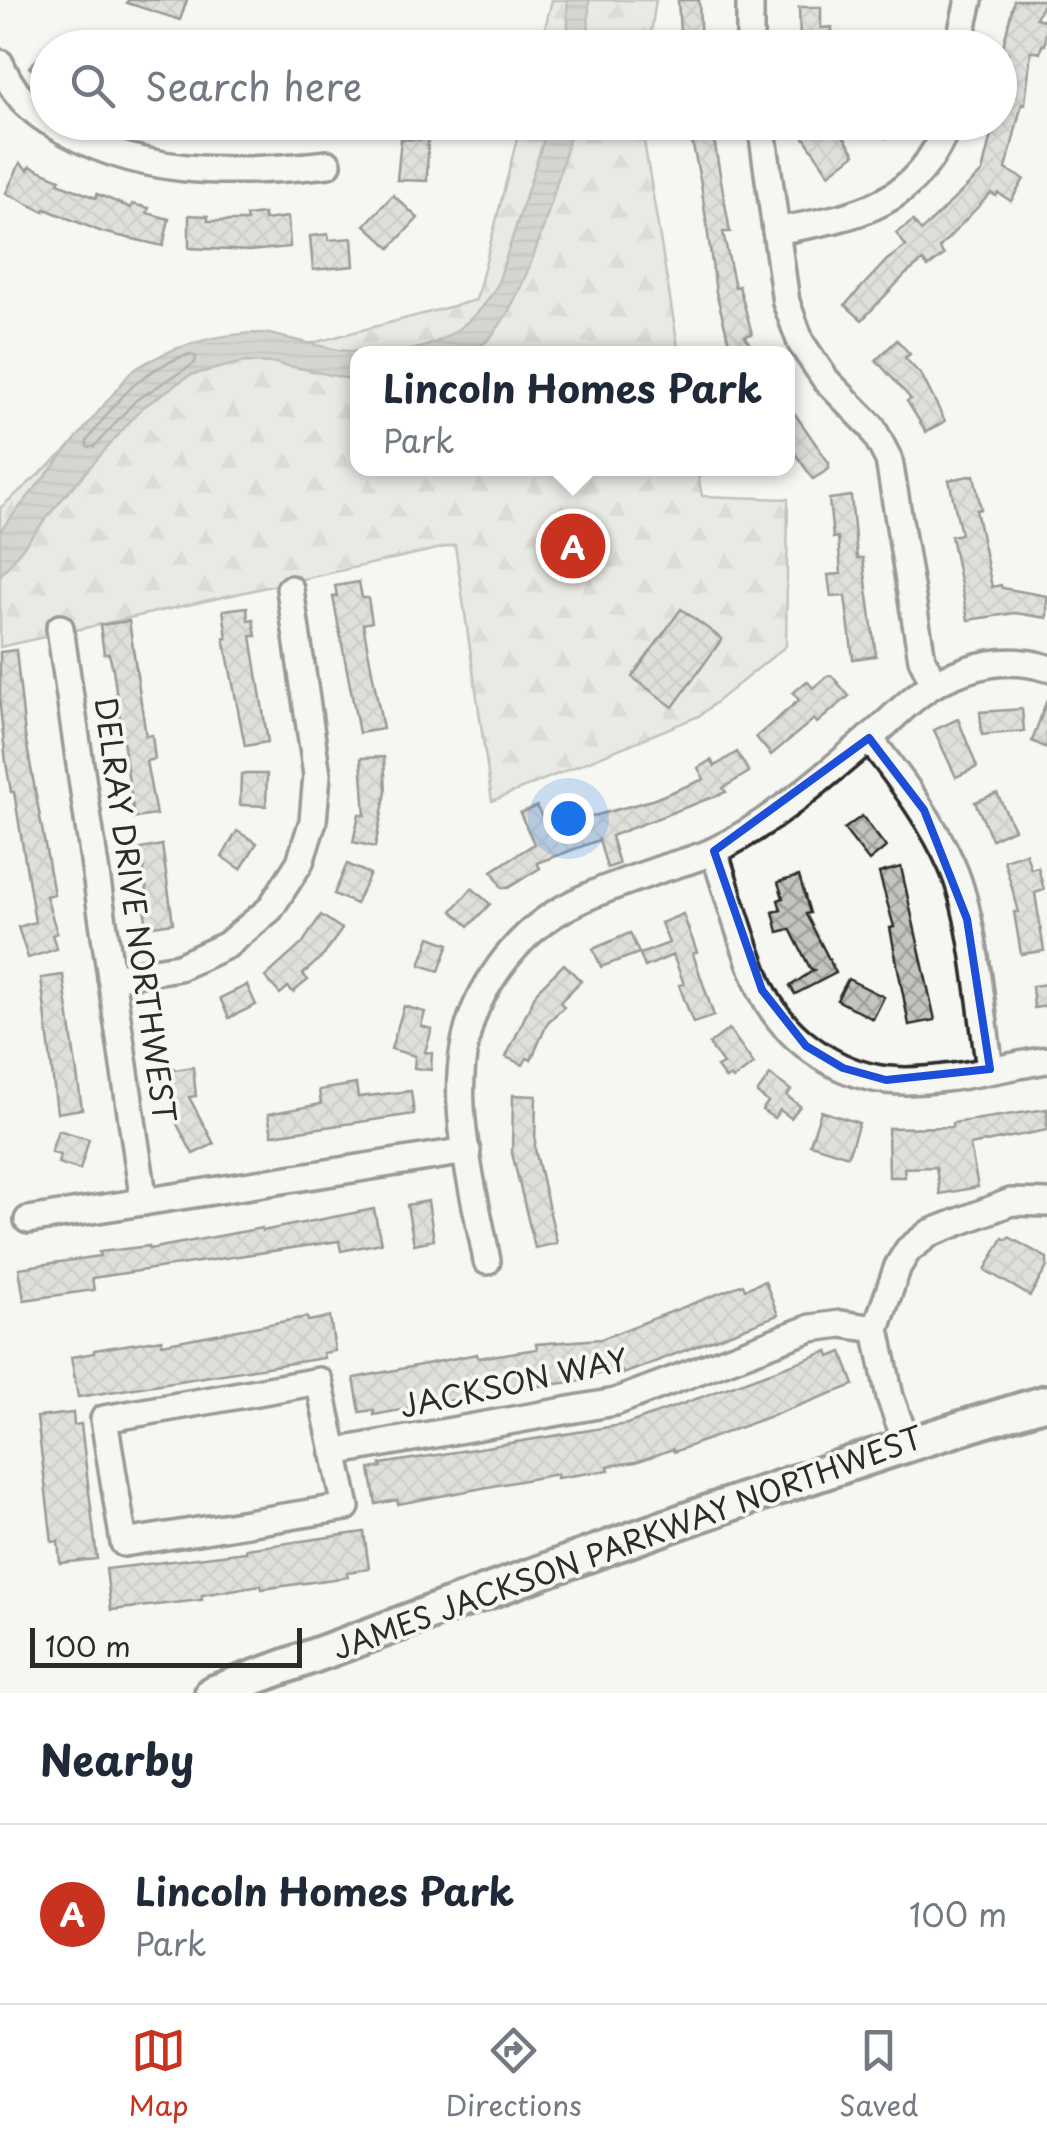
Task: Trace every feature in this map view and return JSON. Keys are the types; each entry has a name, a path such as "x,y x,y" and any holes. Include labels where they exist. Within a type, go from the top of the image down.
{"main road":[{"name":"JAMES JACKSON PARKWAY NORTHWEST","path":"212,1693 745,1499 1047,1402"}],"street":[{"path":"750,0 750,30"},
{"path":"962,30 969,0"},
{"path":"0,63 8,82 30,108"},
{"path":"79,140 183,170 258,172 328,164"},
{"path":"763,140 786,302 801,343 826,380 872,427 889,460 922,658 934,684"},
{"path":"776,231 858,214 899,194 927,166 940,140"},
{"path":"111,978 179,967 227,945 270,909 300,862 313,821 317,775 290,590"},
{"name":"DELRAY DRIVE NORTHWEST","path":"60,628 144,1202"},
{"path":"487,1261 460,1094 464,1046 481,997 508,953 540,922 578,898 714,851 793,801 934,684 990,663 1028,662 1047,668"},
{"path":"869,738 924,810 954,870 967,919 990,1069"},
{"path":"714,851 762,990 780,1020 806,1046 844,1068 886,1080 922,1080 1047,1060"},
{"path":"28,1220 467,1150"},
{"path":"907,1444 890,1397 876,1329 898,1266 908,1250 930,1233 1011,1202 1047,1203"},
{"name":"JACKSON WAY","path":"334,1452 615,1402 811,1328 841,1324 876,1329"},
{"path":"320,1381 334,1452 346,1506 124,1544 104,1419 320,1381"}],"highlighted area":[{"path":"869,738 924,810 967,919 990,1069 886,1080 843,1068 806,1046 762,990 714,851"}],"green space":[{"path":"552,0 656,0 652,30 544,30"},
{"path":"517,140 644,140 678,346 350,346 350,476 698,476 702,496 788,499 786,646 699,716 492,801 455,545 0,647 0,508 137,389 476,300"}],"water":[{"path":"567,0 589,0 588,30 568,30"},
{"path":"544,140 568,140 535,252 503,320 480,346 424,346 465,324 497,286"},
{"path":"265,333 350,351 350,379 276,363 244,362 190,375 142,408 0,576 0,531 132,371 163,354 229,335"}],"building":[{"path":"187,0 180,20 127,3"},
{"path":"678,0 699,0 700,30 680,30"},
{"path":"1014,0 1045,0 1036,18 1047,21 1045,45 1040,53 1031,51 1025,104 1022,103 1017,124 1017,30 1007,30"},
{"path":"799,7 821,7 821,28 832,27 832,30 800,30"},
{"path":"401,140 428,140 427,181 397,180"},
{"path":"692,140 714,140 730,232 723,232 735,287 739,286 752,334 745,336 751,346 730,346 716,292"},
{"path":"806,140 846,140 855,154 829,174"},
{"path":"990,140 1013,140 1006,169 1024,179 1011,201 991,193 939,248 944,255 928,267 923,261 905,275 862,320 845,305 887,260 906,246 896,233 913,221 921,231 982,172"},
{"path":"20,163 28,170 30,166 60,179 58,183 96,198 97,194 131,208 132,204 149,208 147,213 169,219 163,246 102,232 45,209 44,212 6,193"},
{"path":"393,195 418,218 390,248 365,225"},
{"path":"264,214 264,220 288,217 290,247 250,251 189,248 189,215 208,216 208,221 247,221 246,216"},
{"path":"328,234 329,240 352,238 354,266 313,270 310,236"},
{"path":"897,340 910,354 905,358 922,376 945,421 926,432 907,401 911,399 876,360"},
{"path":"795,414 829,463 829,469 813,479 795,453"},
{"path":"974,475 981,509 976,510 992,587 1001,585 1047,596 1047,618 1015,613 968,620 951,536 961,534 949,480"},
{"path":"851,496 857,558 863,558 876,656 853,659 845,596 831,597 828,575 841,574 829,499"},
{"path":"359,582 362,598 368,598 372,622 363,624 383,729 359,733 333,597 337,596 335,586"},
{"path":"247,607 256,636 251,636 268,742 245,746 224,638 223,610"},
{"path":"681,609 722,639 673,707 632,677"},
{"path":"129,621 146,736 152,735 155,759 146,761 156,815 134,818 113,669 109,654 104,654 100,625"},
{"path":"16,650 25,735 54,894 46,896 57,933 52,935 57,949 28,958 18,927 35,922 6,763 0,707 0,652"},
{"path":"832,676 849,696 771,755 756,737 799,700 793,693 807,681 813,688"},
{"path":"1047,700 1047,748 1032,741"},
{"path":"1022,709 1024,731 982,735 980,712"},
{"path":"958,719 977,767 956,777 934,730"},
{"path":"737,752 749,772 723,788 726,792 611,836 619,864 607,868 599,840 537,863 540,868 508,888 502,888 492,871 534,844 520,813 537,806 549,833 704,779 698,768 711,760 715,766"},
{"path":"384,757 386,792 375,847 353,842 359,814 365,815 361,758"},
{"path":"241,774 267,774 266,806 240,805"},
{"path":"997,793 1014,829 992,839 975,802"},
{"path":"862,816 886,847 869,861 844,829"},
{"path":"237,831 257,843 241,869 222,857"},
{"path":"162,845 173,923 147,927 141,849"},
{"path":"1026,853 1031,869 1038,867 1044,890 1035,893 1044,951 1021,954 1014,912 1019,912 1004,860"},
{"path":"347,864 370,874 356,904 334,894"},
{"path":"901,867 935,1020 909,1025 890,928 894,927 879,873"},
{"path":"799,876 810,913 806,914 836,973 795,994 790,986 814,970 790,929 778,932 773,912 781,910 778,900 783,898 778,882"},
{"path":"472,888 490,904 469,926 452,911"},
{"path":"683,914 714,1016 693,1023 673,955 645,967 640,954 669,943 661,923"},
{"path":"321,915 342,929 324,955 303,974 308,980 293,992 288,987 280,994 265,977 302,944"},
{"path":"630,933 639,953 601,967 593,949"},
{"path":"430,937 449,944 439,971 420,965"},
{"path":"564,964 581,981 560,1002 564,1007 548,1022 531,1060 527,1058 523,1065 506,1057 537,991"},
{"path":"63,975 82,1109 57,1113 41,978"},
{"path":"848,979 884,997 873,1019 837,1000"},
{"path":"1047,984 1047,1006 1034,1008 1032,986"},
{"path":"247,985 256,1005 229,1018 220,998"},
{"path":"404,1006 425,1012 421,1026 432,1029 425,1052 432,1053 431,1070 414,1068 415,1056 391,1049"},
{"path":"729,1029 754,1064 733,1079 726,1079 717,1067 723,1064 709,1044"},
{"path":"169,1061 175,1070 193,1067 196,1096 189,1097 214,1144 193,1154 176,1122"},
{"path":"770,1075 791,1090 787,1096 800,1106 791,1118 780,1110 774,1118 762,1110 768,1102 757,1093"},
{"path":"356,1084 358,1097 411,1091 414,1114 272,1135 268,1114 321,1104 319,1090"},
{"path":"513,1095 536,1096 535,1149 557,1243 535,1248 512,1153"},
{"path":"1047,1109 1047,1130 970,1145 978,1187 940,1194 936,1167 904,1168 905,1177 889,1177 888,1128 952,1127 952,1123"},
{"path":"821,1111 859,1123 848,1156 810,1144"},
{"path":"58,1130 89,1139 80,1170 58,1163 60,1155 51,1152"},
{"path":"428,1201 434,1240 414,1244 407,1205"},
{"path":"374,1209 381,1243 341,1251 339,1241 92,1278 94,1290 24,1300 19,1268 100,1256 99,1252 149,1249 262,1231"},
{"path":"1009,1237 1047,1258 1047,1267 1030,1296 985,1270 1003,1238"},
{"path":"765,1281 778,1315 623,1374 622,1371 589,1375 589,1380 508,1390 374,1415 374,1410 360,1412 354,1378 477,1354 478,1358 537,1349 536,1344 601,1339 743,1284 745,1289"},
{"path":"307,1317 308,1321 330,1317 335,1351 323,1353 324,1358 78,1397 71,1357 94,1350 162,1339 162,1344"},
{"path":"828,1351 830,1357 842,1352 854,1385 674,1452 673,1449 636,1462 608,1466 609,1470 557,1478 557,1474 398,1504 397,1500 376,1504 370,1469 382,1467 381,1464 627,1424"},
{"path":"73,1413 74,1425 81,1424 97,1559 60,1563 58,1541 52,1542 37,1417"},
{"path":"364,1532 369,1569 347,1572 348,1577 262,1589 261,1585 202,1595 202,1600 111,1610 106,1569 246,1552"}],"place":[{"name":"Lincoln Homes Park","path":"573,546"}]}
